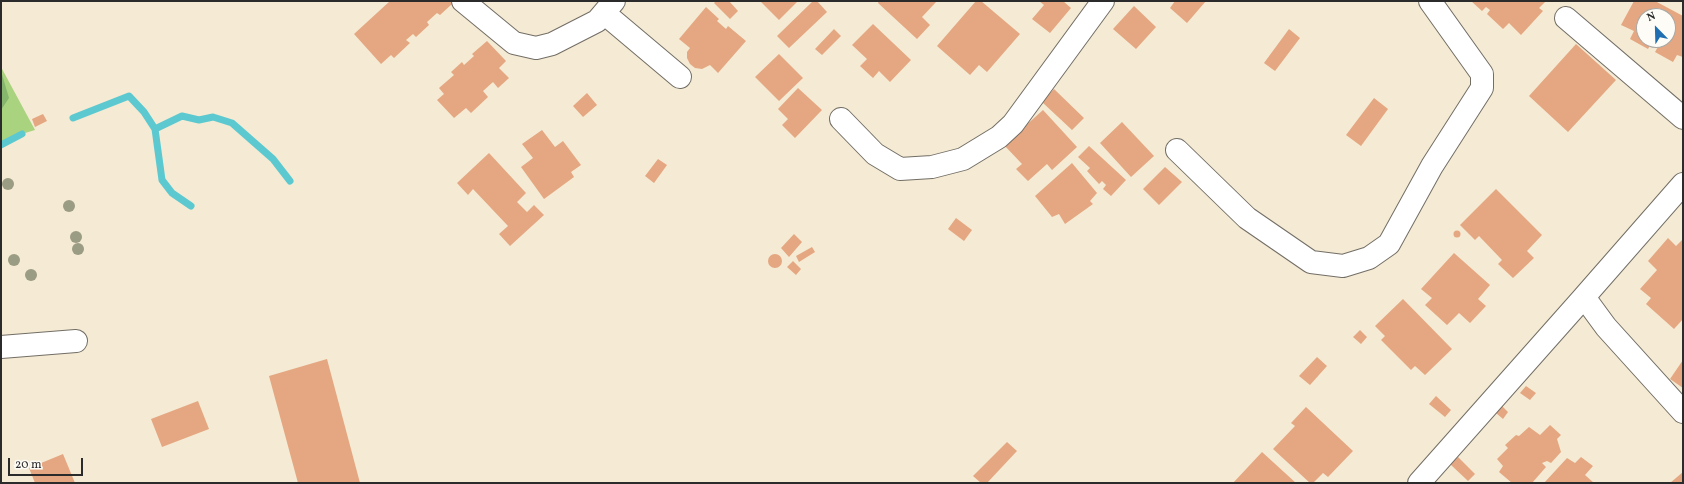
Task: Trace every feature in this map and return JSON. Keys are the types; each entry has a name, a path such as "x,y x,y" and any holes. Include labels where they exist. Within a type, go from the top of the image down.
{"street":[{"path":"463,1 514,43 536,48 552,44 597,21 609,7 680,77"},
{"path":"841,119 875,154 900,169 932,167 963,160 999,137 1013,124 1103,1"},
{"path":"1177,150 1247,218 1311,262 1343,266 1370,258 1388,244 1432,166 1482,88 1482,74 1430,1"},
{"path":"1566,18 1683,118"},
{"path":"1419,483 1683,184"},
{"path":"1584,297 1606,327 1683,412"},
{"path":"1,347 76,341"}],"green space":[{"path":"1,67 35,130 22,134 1,145"},
{"path":"1,71 9,98 1,110"}],"building":[{"path":"390,1 450,1 452,4 440,15 437,13 427,22 429,25 416,37 413,34 406,40 410,43 394,58 391,55 381,64 354,34"},
{"path":"716,1 729,1 738,11 730,19 714,3"},
{"path":"760,1 798,1 779,20"},
{"path":"813,1 817,1 827,12 789,48 777,36"},
{"path":"879,1 937,1 922,17 930,25 917,39 878,3"},
{"path":"976,1 981,1 1020,34 987,72 979,65 970,75 937,46"},
{"path":"1039,1 1063,1 1071,8 1050,33 1032,19 1044,5"},
{"path":"1175,1 1206,1 1187,23 1170,8"},
{"path":"1471,1 1546,1 1539,8 1543,11 1521,35 1509,23 1503,29 1487,14 1490,10 1486,7 1482,11"},
{"path":"1634,1 1655,1 1668,8 1636,8 1636,42 1630,39 1634,31 1621,25"},
{"path":"1134,6 1156,27 1136,49 1113,29"},
{"path":"706,7 719,19 717,21 726,29 728,26 746,41 718,73 710,65 702,69 695,68 690,64 687,58 687,52 690,48 679,39"},
{"path":"1676,12 1683,16 1683,57 1677,55 1673,62 1655,52 1657,48 1676,48"},
{"path":"873,24 911,60 890,82 879,71 873,78 860,66 867,59 852,45"},
{"path":"834,29 841,36 822,55 815,49"},
{"path":"1289,29 1300,38 1275,71 1264,63"},
{"path":"487,41 506,61 499,68 509,78 498,88 493,82 483,91 488,97 471,113 466,108 454,118 437,100 444,94 439,88 454,75 451,72 462,62 464,65 474,56 472,54"},
{"path":"1576,44 1616,80 1568,132 1529,96"},
{"path":"779,54 803,78 779,101 755,77"},
{"path":"798,88 822,110 795,138 782,125 788,119 778,109"},
{"path":"1054,89 1084,118 1072,130 1042,102"},
{"path":"587,93 597,105 583,117 573,106"},
{"path":"1374,98 1388,109 1361,146 1346,135"},
{"path":"1043,110 1077,147 1052,170 1047,164 1028,181 1016,169 1022,164 1004,145"},
{"path":"43,114 47,121 35,127 32,119"},
{"path":"1122,122 1154,156 1131,177 1100,143"},
{"path":"542,130 555,147 563,141 581,165 571,172 574,177 544,199 521,167 533,158 522,144"},
{"path":"1089,146 1126,180 1111,196 1103,189 1106,185 1102,181 1099,184 1087,171 1090,168 1078,157"},
{"path":"489,153 526,193 517,202 527,212 534,205 544,215 510,246 499,234 508,226 473,189 468,195 457,183"},
{"path":"658,159 667,165 654,183 645,176"},
{"path":"1072,163 1097,193 1090,201 1093,204 1065,224 1059,214 1052,217 1035,196"},
{"path":"1165,167 1182,182 1159,205 1143,189"},
{"path":"1496,189 1542,235 1527,251 1534,258 1513,278 1498,264 1502,260 1479,236 1475,240 1460,225"},
{"path":"956,218 972,230 964,241 948,229"},
{"path":"1457,230 1460,231 1460,237 1457,238 1454,237 1453,234 1454,231"},
{"path":"794,234 802,242 789,257 781,248"},
{"path":"1668,238 1676,246 1683,239 1683,319 1674,329 1646,304 1651,298 1640,289 1657,270 1648,261"},
{"path":"812,247 815,252 799,262 796,256"},
{"path":"1454,253 1490,285 1478,299 1486,306 1470,323 1459,313 1447,325 1425,305 1432,298 1421,289"},
{"path":"775,254 780,256 782,261 780,266 775,268 770,266 768,261 770,256"},
{"path":"793,261 801,269 796,275 787,267"},
{"path":"1403,299 1452,349 1425,375 1415,366 1411,370 1381,340 1385,336 1375,326"},
{"path":"1360,330 1367,337 1361,344 1353,337"},
{"path":"1317,357 1327,366 1310,385 1299,376"},
{"path":"327,359 360,483 298,483 269,376"},
{"path":"1683,360 1683,388 1670,379"},
{"path":"1526,386 1536,393 1530,400 1520,393"},
{"path":"1436,396 1451,410 1445,417 1429,404"},
{"path":"198,401 209,429 162,447 151,419"},
{"path":"1502,406 1508,412 1503,419 1496,413"},
{"path":"1306,407 1353,451 1328,477 1323,473 1313,483 1310,483 1273,449 1295,426 1291,423"},
{"path":"1550,425 1561,435 1557,439 1561,452 1551,463 1547,461 1542,463 1546,467 1532,483 1512,483 1499,472 1503,466 1497,459 1508,448 1505,445 1516,435 1519,436 1529,427 1540,435"},
{"path":"1007,442 1017,451 987,483 981,483 973,476"},
{"path":"1262,452 1296,483 1233,483"},
{"path":"63,454 75,483 35,483 29,468"},
{"path":"1458,457 1475,474 1468,481 1450,464"},
{"path":"1581,457 1593,466 1585,475 1594,483 1544,483 1567,458 1575,463"},
{"path":"1683,472 1683,483 1670,483"}],"waterway":[{"path":"73,118 129,96 144,112 155,129 162,180 172,193 191,206"},
{"path":"155,129 182,116 199,120 213,117 232,123 273,159 290,181"},
{"path":"1,145 22,134"}]}
